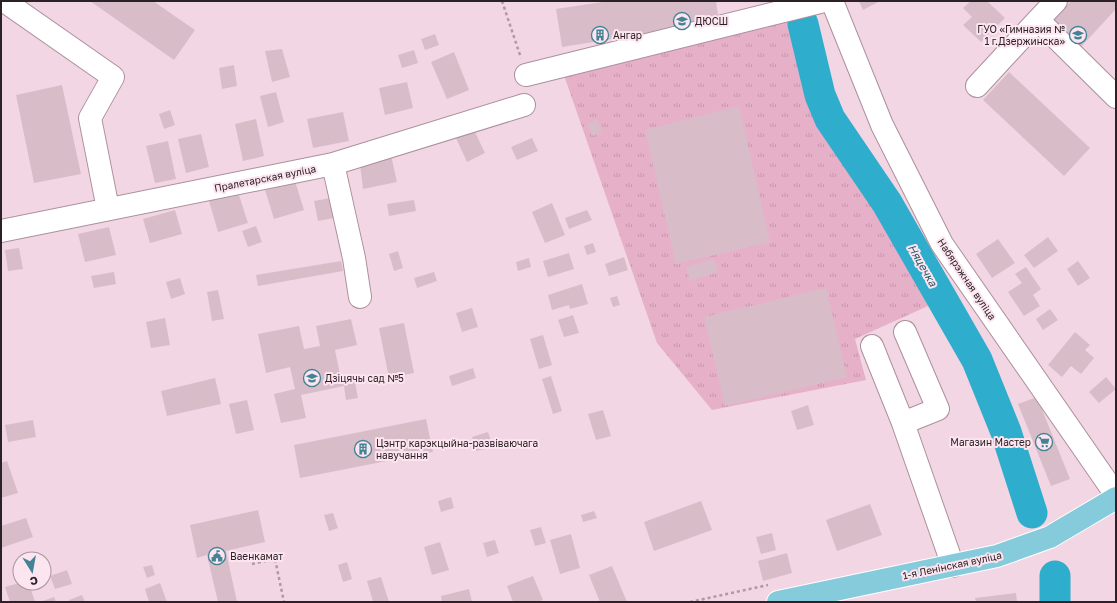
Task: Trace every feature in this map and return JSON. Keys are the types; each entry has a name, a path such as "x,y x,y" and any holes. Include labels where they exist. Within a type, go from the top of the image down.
{"main road":[{"name":"1-я Ленінская вуліца","path":"775,593 953,566 997,556 1050,537 1116,498"}],"street":[{"path":"4,1 113,77 90,118 108,209"},
{"path":"526,75 824,1"},
{"name":"Набярэжная вуліца","path":"832,1 882,125 942,244 1116,495"},
{"path":"977,86 1056,1"},
{"path":"1038,20 1116,97"},
{"name":"Пралетарская вуліца","path":"1,231 333,164 524,105"},
{"path":"333,164 354,258 360,297"},
{"path":"903,423 938,409 905,332"},
{"path":"872,346 903,423 953,566"}],"path":[{"path":"502,1 526,75"},
{"path":"252,564 275,560 284,602"},
{"path":"690,602 775,593"}],"green space":[{"path":"794,9 809,87 829,135 884,215 928,306 855,339 866,380 712,410 657,343 558,58"}],"building":[{"path":"90,1 153,1 195,30 174,60"},
{"name":"Ангар","path":"609,1 716,1 719,22 562,47 556,9"},
{"path":"859,1 880,1 863,10"},
{"path":"971,1 987,1 1005,18 981,42 963,25 972,17 963,8"},
{"name":"ГУО «Гимназия № 1 г.Дзержинска»","path":"1071,1 1116,1 1116,9 1079,49 1051,22"},
{"path":"435,34 439,45 425,50 421,39"},
{"path":"282,49 290,77 272,82 265,51"},
{"path":"414,50 418,63 402,68 398,55"},
{"path":"454,52 469,90 447,99 431,62"},
{"path":"234,65 237,86 222,89 219,68"},
{"path":"1009,72 1090,148 1064,176 983,100"},
{"path":"407,82 413,108 385,115 379,88"},
{"path":"62,85 81,174 34,183 16,95"},
{"path":"276,92 284,122 268,127 260,96"},
{"path":"739,106 770,242 676,264 645,130"},
{"path":"170,110 175,125 164,129 159,114"},
{"path":"343,112 349,141 313,148 307,119"},
{"path":"256,119 264,156 243,161 235,124"},
{"path":"597,119 602,132 593,136 587,124"},
{"path":"473,128 485,153 467,162 455,136"},
{"path":"201,134 209,167 186,173 178,139"},
{"path":"532,138 538,151 517,160 511,147"},
{"path":"168,141 176,179 155,183 146,146"},
{"path":"391,155 397,182 363,189 360,164"},
{"path":"295,181 304,210 274,219 265,190"},
{"path":"238,192 248,223 218,232 209,201"},
{"path":"336,197 339,217 318,221 314,201"},
{"path":"414,200 416,211 389,216 387,204"},
{"path":"552,203 565,235 545,243 532,212"},
{"path":"175,210 182,234 150,243 143,219"},
{"path":"587,210 592,220 569,229 565,218"},
{"path":"256,226 262,242 248,247 242,231"},
{"path":"109,227 116,255 85,262 78,234"},
{"path":"1048,237 1058,251 1034,268 1024,255"},
{"path":"998,239 1015,263 992,278 976,254"},
{"path":"593,243 596,252 587,255 584,246"},
{"path":"19,248 23,269 8,271 5,250"},
{"path":"398,251 403,268 394,271 389,254"},
{"path":"569,253 574,269 548,277 543,261"},
{"path":"624,257 628,270 609,276 605,264"},
{"path":"529,258 531,267 518,271 516,262"},
{"path":"714,259 718,272 690,281 686,267"},
{"path":"341,261 343,271 258,286 256,275"},
{"path":"1078,261 1090,278 1078,286 1067,269"},
{"path":"1026,267 1041,289 1033,295 1040,306 1024,316 1008,292 1022,283 1015,274"},
{"path":"114,272 116,284 94,288 91,276"},
{"path":"434,272 437,281 417,288 414,278"},
{"path":"180,278 185,294 171,299 166,282"},
{"path":"582,284 588,304 570,309 569,305 552,310 548,295"},
{"path":"826,288 847,377 725,406 704,317"},
{"path":"218,290 224,319 212,321 207,292"},
{"path":"617,296 620,305 613,307 610,298"},
{"path":"472,308 478,327 462,332 456,313"},
{"path":"1050,309 1058,320 1043,330 1036,319"},
{"path":"573,315 579,333 564,337 558,320"},
{"path":"165,318 170,345 151,348 146,322"},
{"name":"Дзіцячы сад №5","path":"351,319 357,345 335,350 341,379 354,377 358,398 346,400 344,386 301,395 306,418 281,423 274,394 295,389 290,367 266,373 258,334 299,326 304,349 320,346 316,326"},
{"path":"404,323 414,373 389,378 379,328"},
{"path":"1075,332 1090,345 1085,350 1094,358 1081,374 1071,366 1062,377 1048,365"},
{"path":"543,335 552,365 539,369 530,339"},
{"path":"473,368 476,378 452,386 449,376"},
{"path":"551,376 562,411 553,414 542,379"},
{"path":"1106,377 1116,389 1099,403 1089,392"},
{"path":"215,378 221,404 167,416 161,391"},
{"name":"Магазин Мастер","path":"1037,397 1070,479 1051,486 1018,404"},
{"path":"247,400 254,430 236,434 229,404"},
{"path":"808,405 814,425 797,430 791,411"},
{"path":"603,410 611,436 596,440 588,414"},
{"name":"Цэнтр карэкцыйна-развіваючага навучання","path":"426,419 433,452 300,478 294,445"},
{"path":"33,420 36,437 8,442 5,425"},
{"path":"488,432 493,447 476,451 472,437"},
{"path":"7,461 18,493 1,498 1,463"},
{"path":"451,497 454,508 441,512 438,501"},
{"path":"701,501 712,530 654,551 644,522"},
{"path":"870,504 882,535 837,551 826,520"},
{"name":"Ваенкамат","path":"258,510 265,542 226,551 237,602 218,602 207,555 197,558 190,525"},
{"path":"594,511 597,518 583,522 581,515"},
{"path":"333,513 338,528 329,531 324,515"},
{"path":"26,518 33,537 1,548 1,526"},
{"path":"541,527 546,543 535,546 530,530"},
{"path":"772,533 776,550 761,554 756,537"},
{"path":"571,534 580,568 560,574 550,540"},
{"path":"495,540 499,553 487,557 483,543"},
{"path":"440,542 449,570 432,575 424,547"},
{"path":"787,553 792,573 763,581 758,561"},
{"path":"347,562 352,579 343,582 338,565"},
{"path":"152,565 155,575 147,578 143,567"},
{"path":"612,566 627,602 600,602 589,575"},
{"path":"67,570 72,584 55,589 52,581 52,575"},
{"path":"533,576 543,600 538,602 513,602 507,586"},
{"path":"381,577 389,602 373,602 367,581"},
{"path":"160,583 167,602 149,602 145,589"},
{"path":"12,585 12,591 32,591 35,602 10,602 5,587"},
{"path":"469,589 472,602 442,602 441,596"},
{"path":"1016,593 1017,602 976,602 975,598"},
{"path":"82,595 85,602 70,602 69,600"},
{"path":"54,597 56,602 40,602"}],"waterway":[{"name":"Няцечка","path":"803,24 820,95 830,119 887,203 977,360 1006,432 1032,513"},
{"name":"Няцечка","path":"1055,576 1055,602"}],"place":[{"name":"ДЮСШ","path":"682,21"},
{"name":"Ангар","path":"600,35"},
{"name":"ГУО «Гимназия № 1 г.Дзержинска»","path":"1078,35"},
{"name":"Дзіцячы сад №5","path":"312,378"},
{"name":"Магазин Мастер","path":"1044,442"},
{"name":"Цэнтр карэкцыйна-развіваючага навучання","path":"363,449"},
{"name":"Ваенкамат","path":"217,556"}]}
